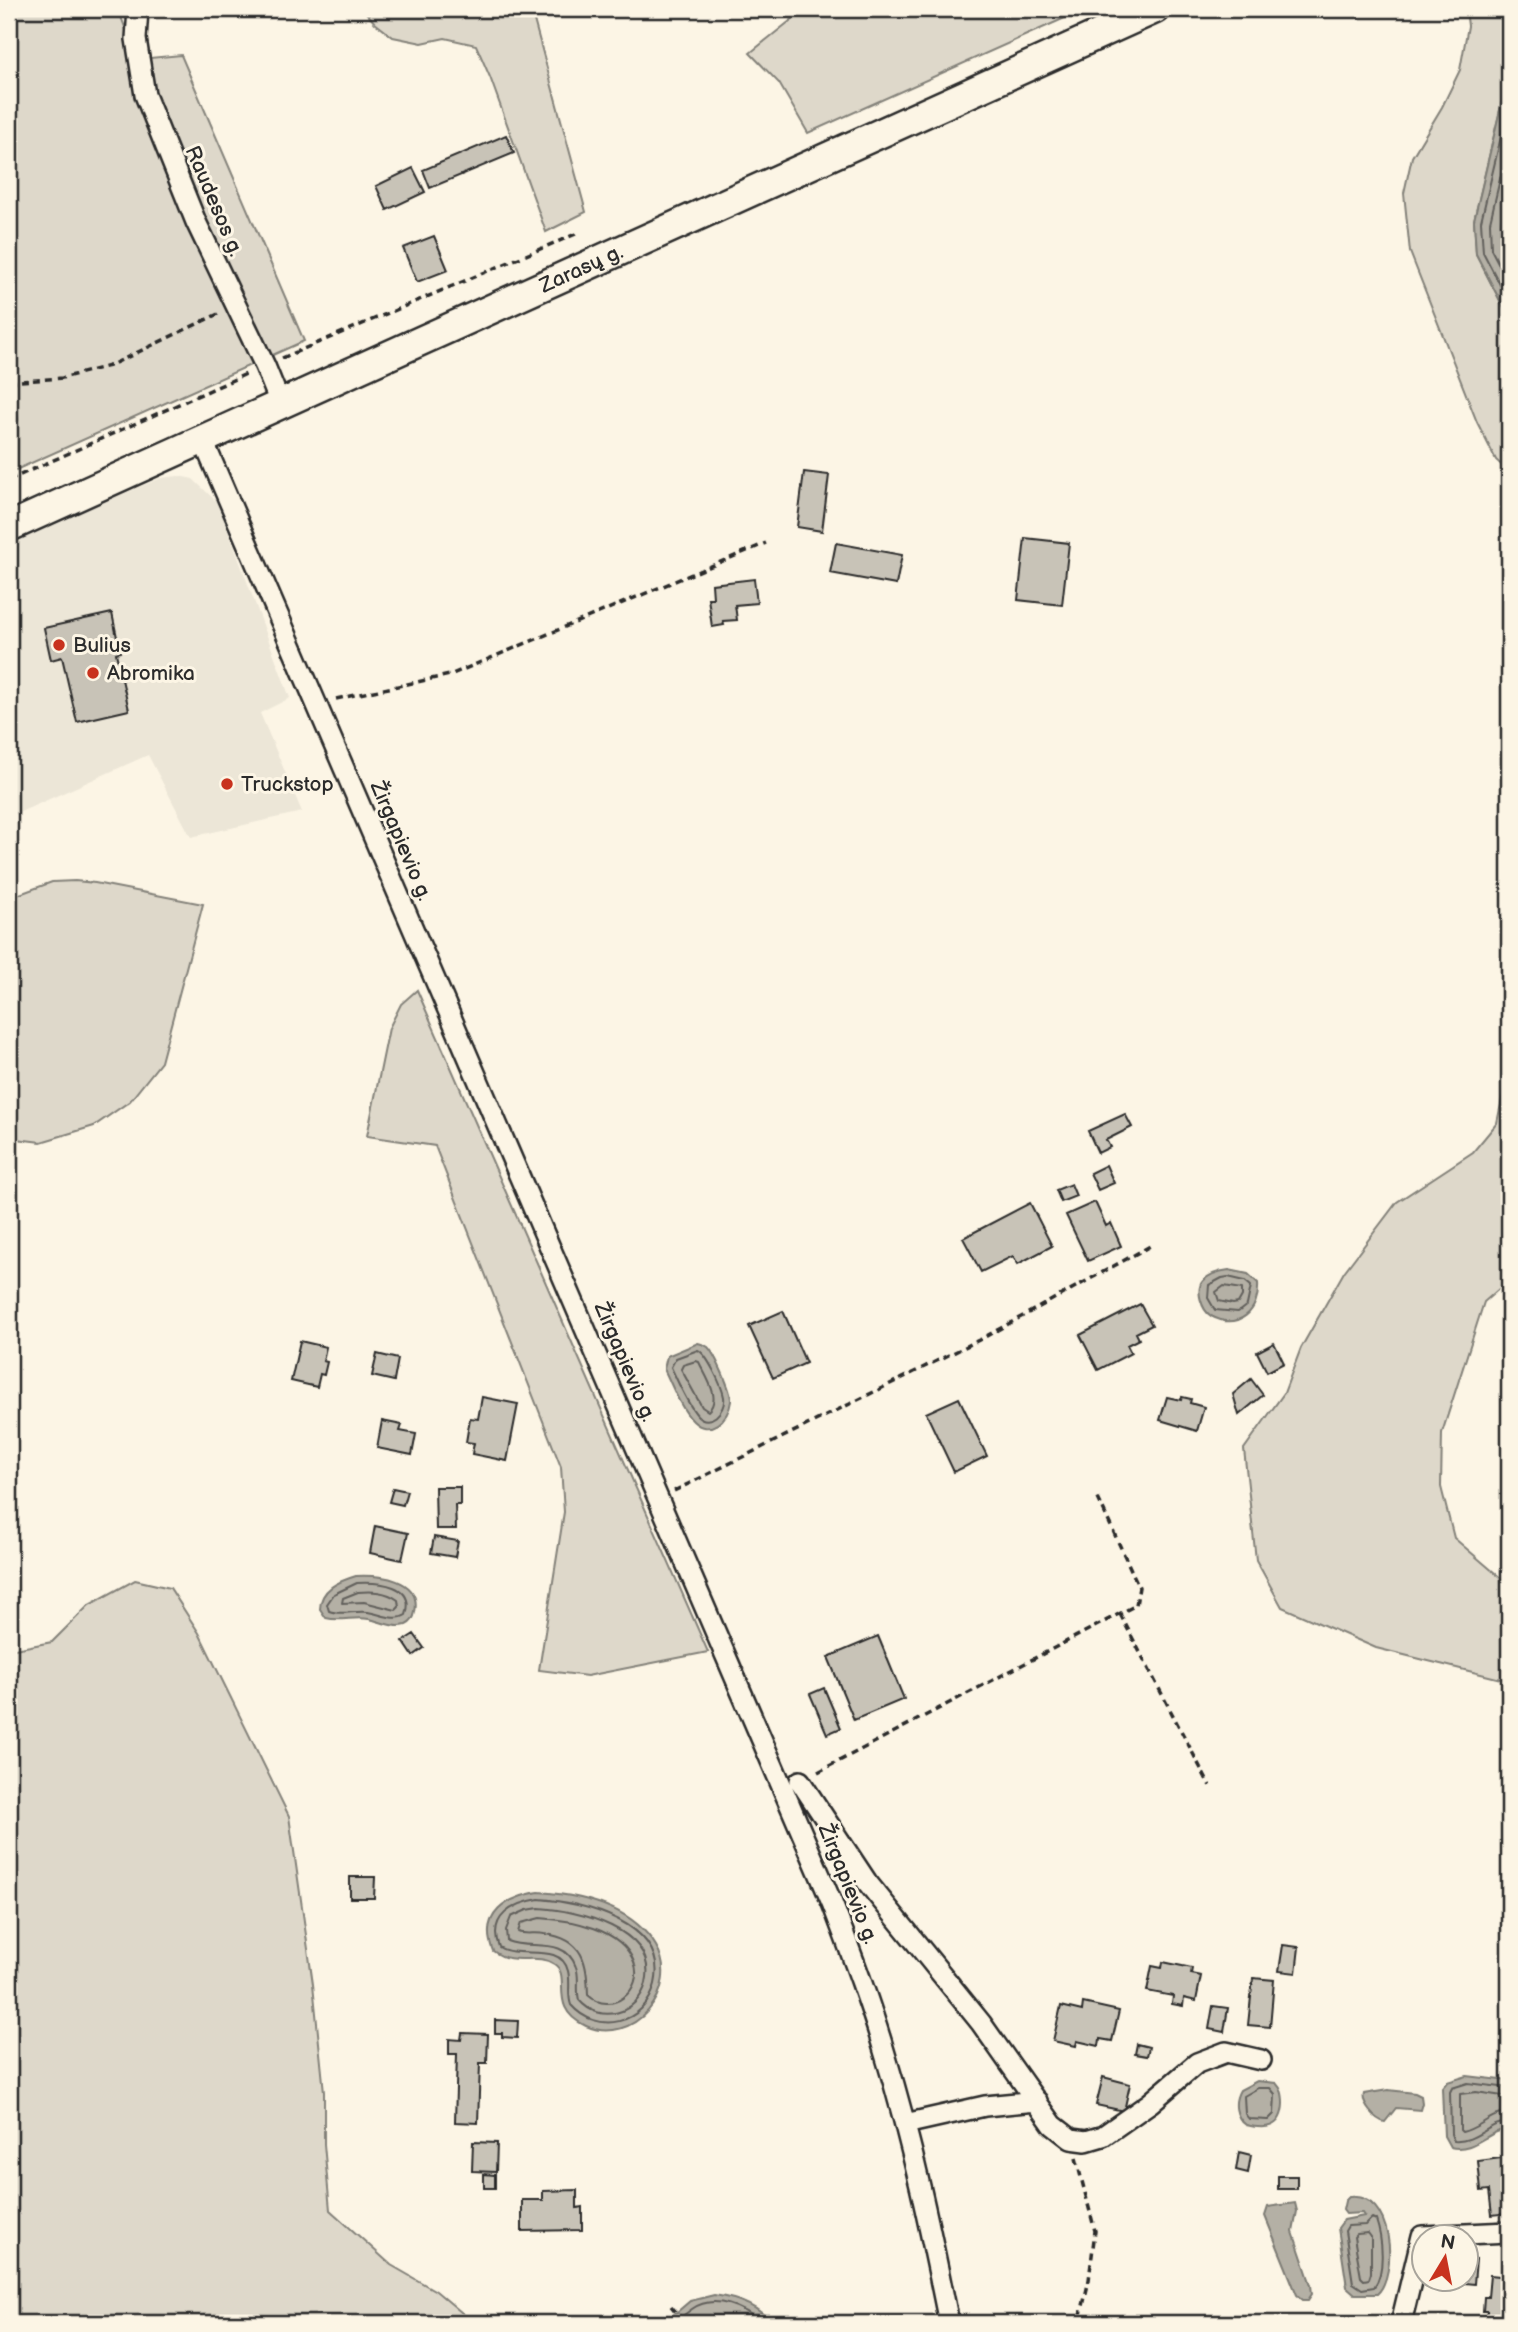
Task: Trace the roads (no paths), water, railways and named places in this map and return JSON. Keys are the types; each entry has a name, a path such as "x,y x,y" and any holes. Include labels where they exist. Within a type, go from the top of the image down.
{"highway":[{"name":"Zarasų g.","path":"9,527 1155,9"}],"street":[{"name":"Raudesos g.","path":"138,9 136,39 145,95 196,222 280,403"},
{"name":"Žirgapievio g.","path":"202,438 832,1903 862,1980 905,2124 930,2227 949,2323"},
{"path":"800,1781 867,1882 981,2023 1054,2125 1071,2139 1086,2141 1103,2136 1150,2103 1198,2063 1226,2052 1261,2060"},
{"path":"905,2124 985,2106 1037,2101"},
{"path":"1401,2323 1422,2236 1509,2232"}],"water":[{"path":"1509,72 1509,318 1476,254 1474,220"},
{"path":"1229,1270 1248,1274 1258,1283 1258,1293 1251,1310 1239,1320 1230,1321 1211,1316 1205,1309 1200,1294 1201,1285 1206,1279 1215,1273"},
{"path":"698,1343 707,1346 711,1351 731,1396 726,1414 712,1427 699,1426 688,1416 664,1369 667,1356"},
{"path":"356,1576 387,1578 405,1585 412,1592 415,1601 415,1614 411,1622 397,1626 363,1618 326,1618 320,1609 323,1596 337,1583"},
{"path":"539,1892 572,1896 604,1905 634,1921 646,1932 656,1946 662,1963 663,1980 658,1996 636,2022 620,2029 604,2030 586,2026 574,2019 567,2010 563,2002 561,1976 554,1964 540,1959 509,1958 493,1951 489,1927 498,1910 516,1898"},
{"path":"1467,2076 1509,2081 1509,2129 1494,2133 1467,2147 1450,2147 1444,2136 1442,2088 1447,2082"},
{"path":"1257,2081 1276,2083 1282,2095 1280,2118 1266,2127 1246,2125 1239,2118 1236,2109 1240,2090"},
{"path":"1388,2090 1421,2096 1420,2110 1396,2108 1385,2122 1377,2118 1367,2107 1364,2094"},
{"path":"1349,2197 1364,2199 1375,2207 1383,2220 1388,2237 1388,2270 1384,2284 1377,2294 1355,2294 1347,2287 1338,2228 1344,2220 1364,2216 1362,2213 1346,2214 1343,2210"},
{"path":"1295,2203 1297,2211 1293,2232 1311,2285 1312,2294 1308,2300 1297,2295 1265,2216 1268,2207"},
{"path":"714,2295 746,2303 760,2311 771,2323 664,2323 690,2301"}],"place":[{"name":"Bulius","path":"59,645"},
{"name":"Abromika","path":"93,673"},
{"name":"Truckstop","path":"227,784"}]}
